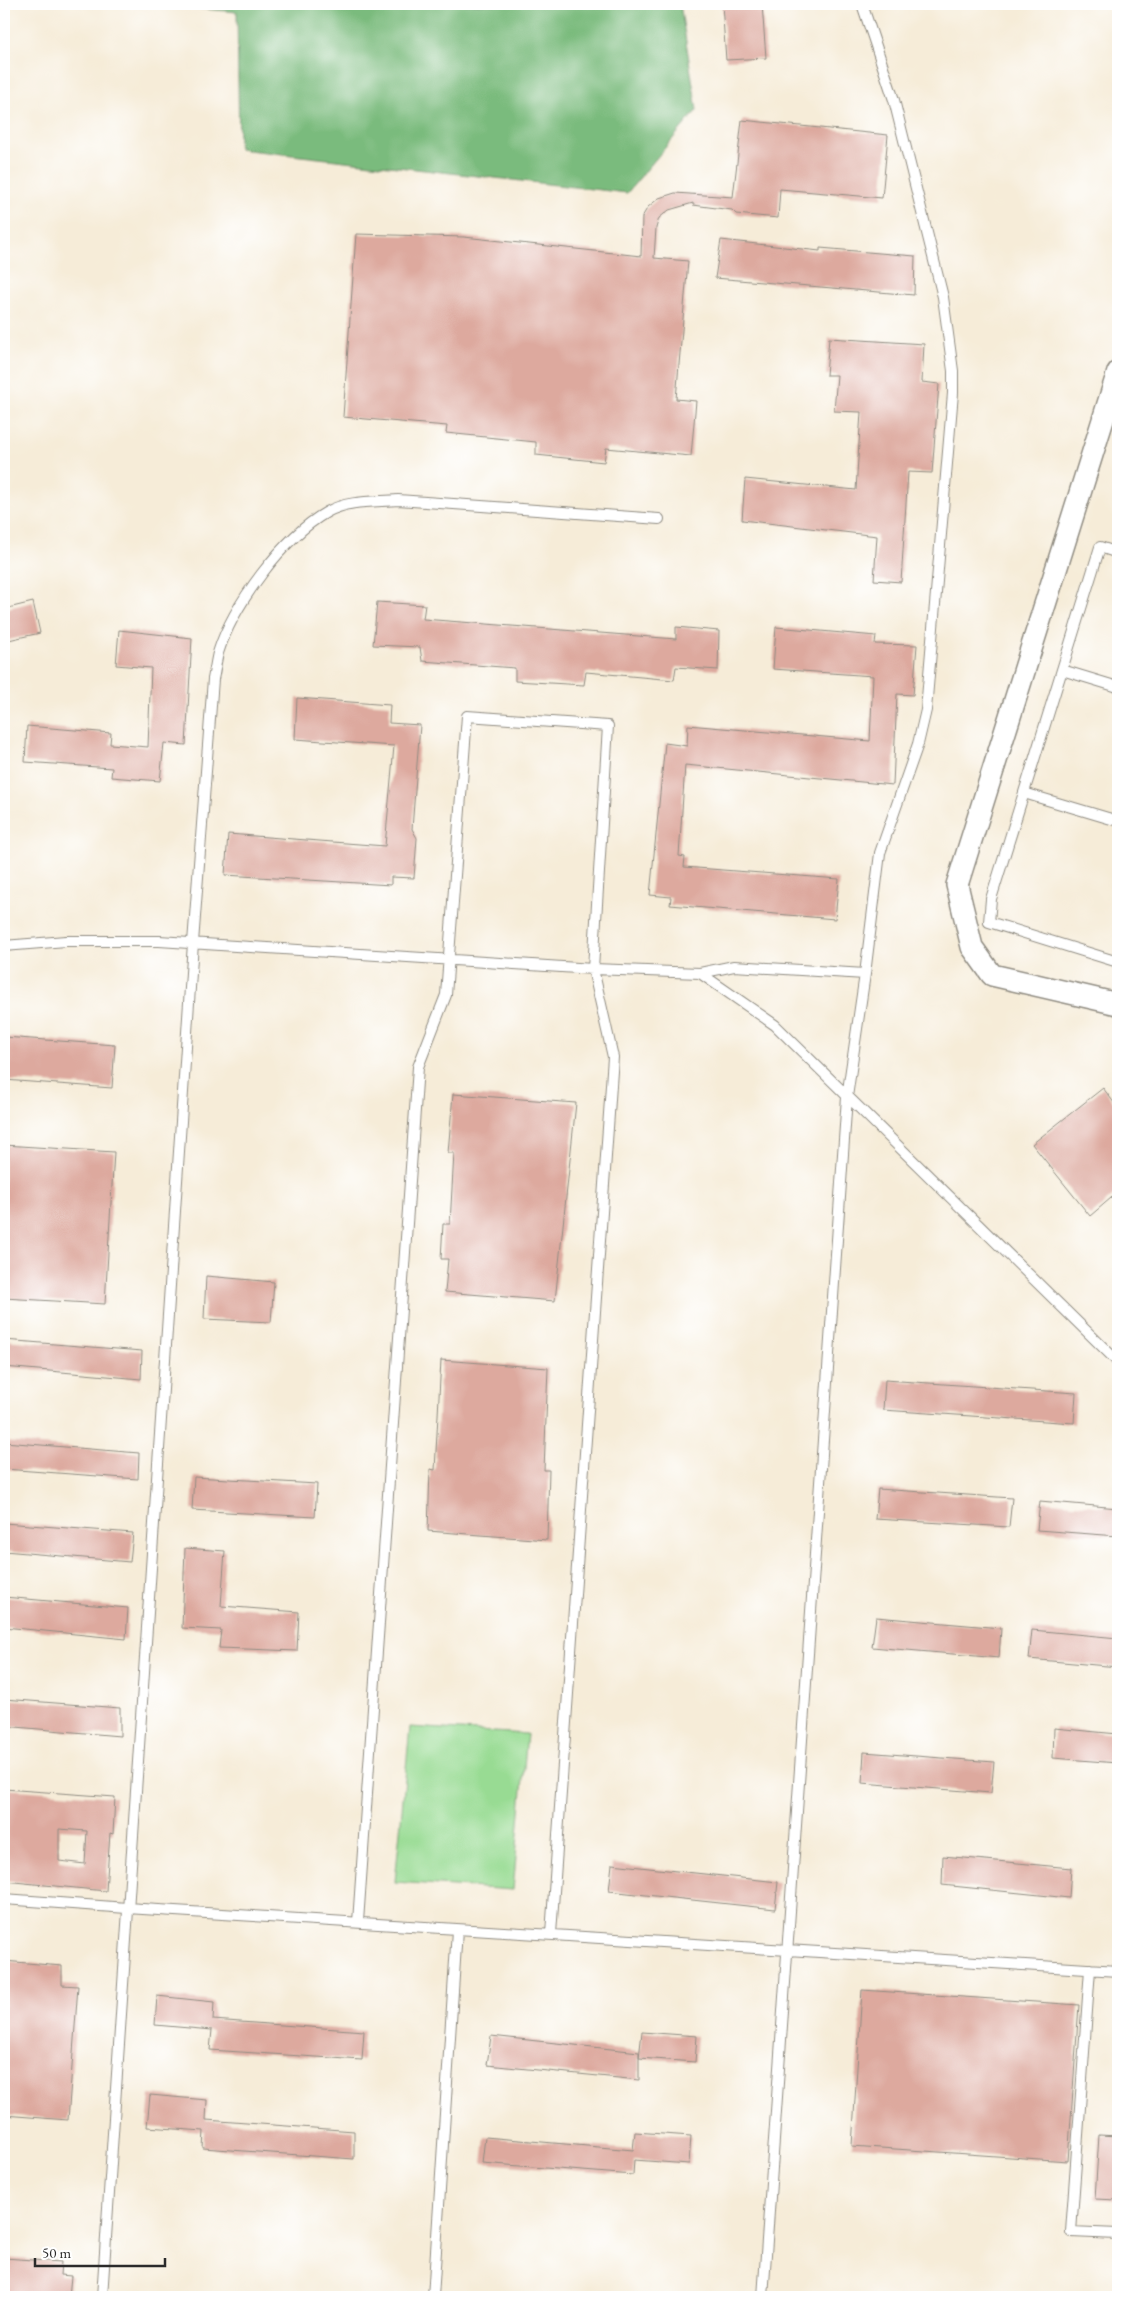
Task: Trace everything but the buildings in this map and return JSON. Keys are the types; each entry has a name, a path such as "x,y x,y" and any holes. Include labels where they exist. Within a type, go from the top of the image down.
{"street":[{"path":"1118,372 957,885 972,946 992,975 1118,1004"}],"lane":[{"path":"763,2297 847,1097 880,853 918,744 926,710 953,393 952,363 943,297 894,100 862,4"},
{"path":"102,2297 193,943 213,679 218,653 237,611 273,560 305,528 327,512 355,503 398,500 659,519"},
{"path":"1118,553 1100,547 991,899 989,922 1118,962"},
{"path":"1062,670 1118,687"},
{"path":"358,1922 418,1067 446,996 467,716 608,726 593,969 613,1057 551,1934"},
{"path":"1024,792 1118,822"},
{"path":"4,946 66,941 193,943 593,969 700,973 734,966 865,974"},
{"path":"700,973 775,1025 1118,1362"},
{"path":"4,1898 457,1930 551,1934 1118,1971"},
{"path":"433,2297 457,1930"},
{"path":"1090,1970 1071,2232 1118,2234"}],"green space":[{"path":"149,4 680,4 697,110 627,193 239,149 237,12"},
{"path":"410,1727 527,1734 513,1890 395,1882"}]}
